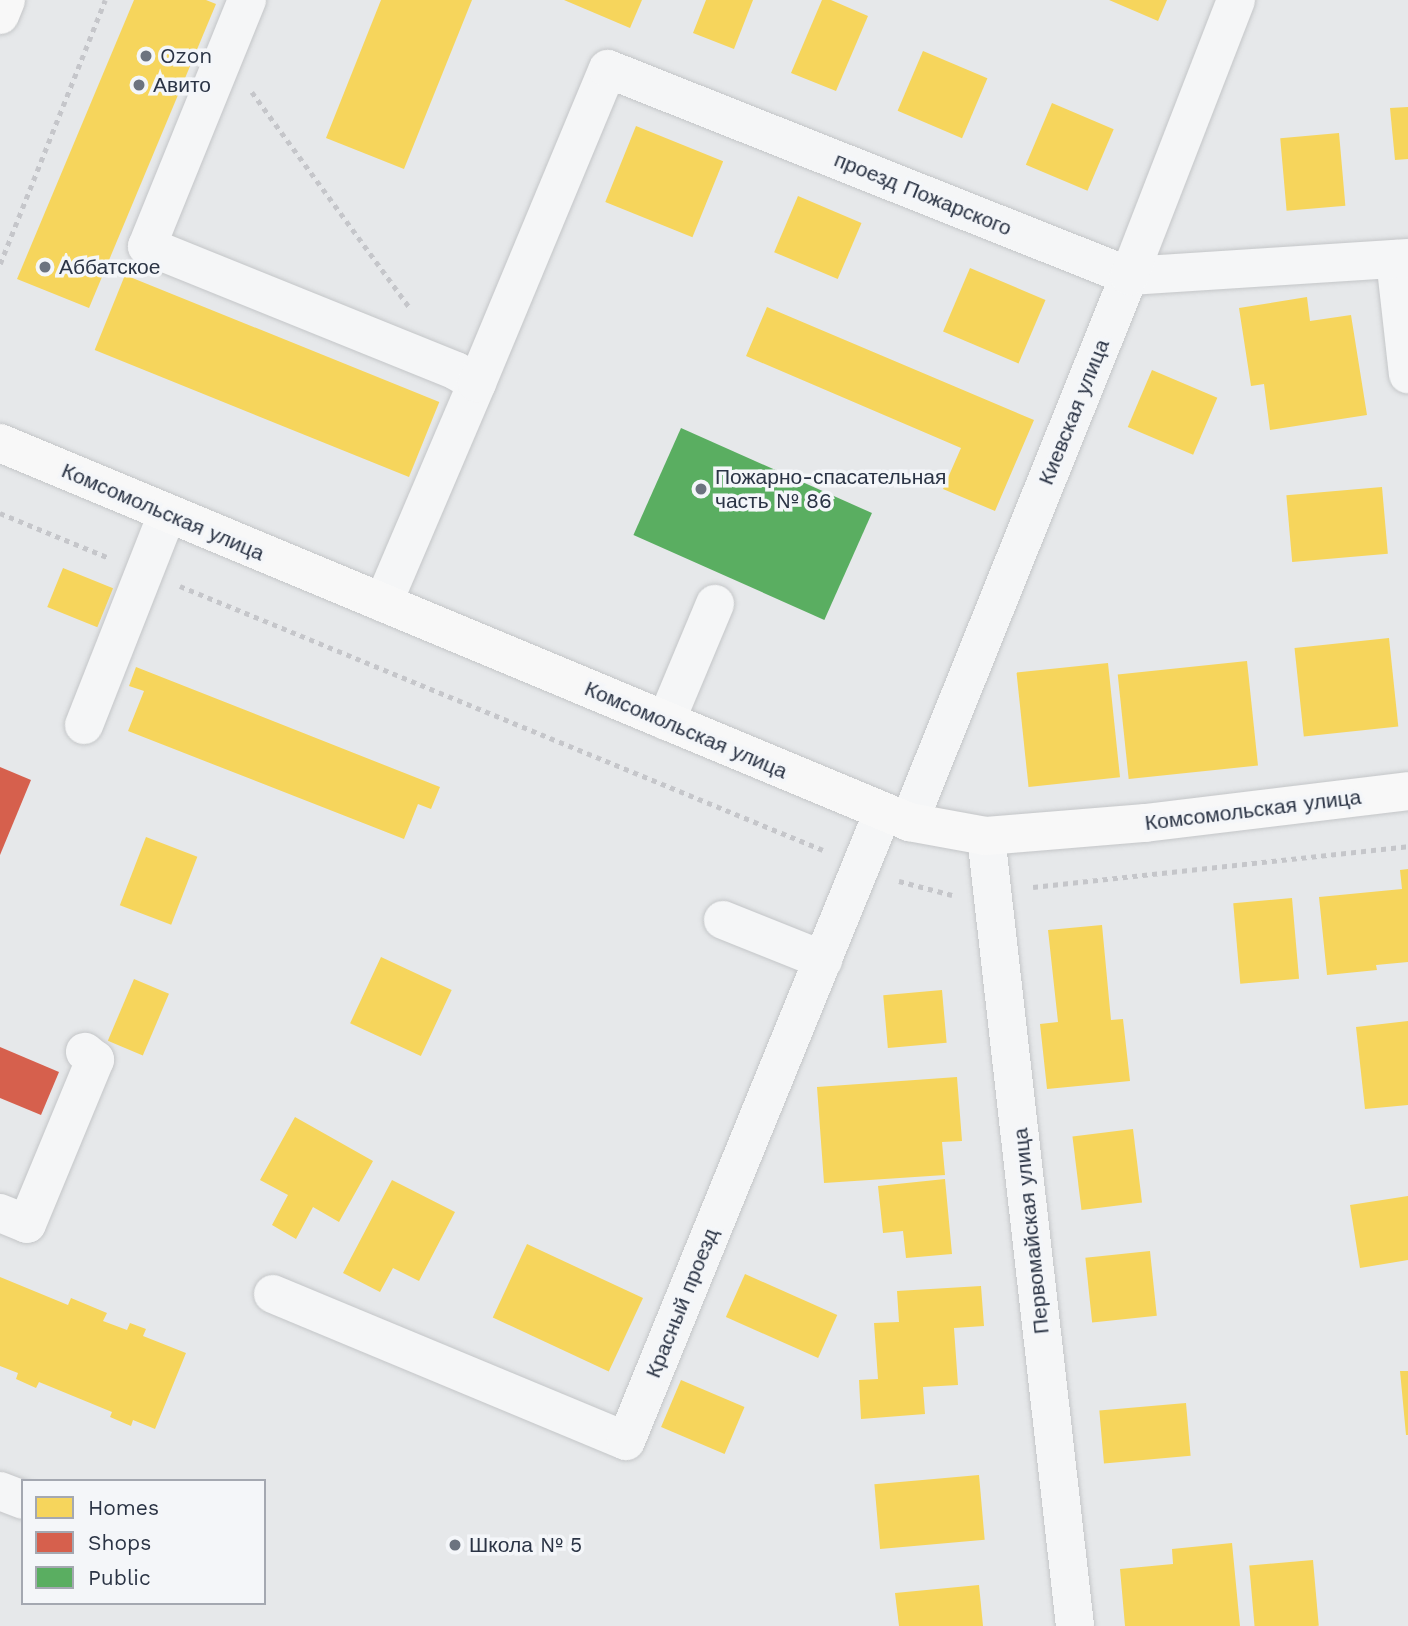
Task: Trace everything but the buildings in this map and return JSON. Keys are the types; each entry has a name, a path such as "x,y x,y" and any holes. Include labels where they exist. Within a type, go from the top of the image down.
{"main road":[{"path":"0,15 6,0"},
{"name":"Комсомольская улица","path":"0,443 896,817 986,836 1145,823 1408,791"}],"street":[{"path":"247,0 147,246 456,371 477,383 383,603"},
{"name":"Киевская улица","path":"896,817 1129,276 1236,0"},
{"name":"проезд Пожарского","path":"477,383 608,69 1129,276 1402,258"},
{"path":"1402,258 1408,374"},
{"path":"85,724 167,514"},
{"path":"666,721 715,604"},
{"name":"Красный проезд","path":"273,1294 626,1441 823,960 896,817"},
{"name":"Первомайская улица","path":"986,836 1075,1626"},
{"path":"723,920 823,960"},
{"path":"0,1213 27,1224 95,1060 85,1052"},
{"path":"0,1491 21,1499"}],"path":[{"path":"0,264 105,0"},
{"path":"225,54 416,316"}],"place":[{"name":"Ozon","path":"146,56"},
{"name":"Авито","path":"139,85"},
{"name":"Аббатское","path":"45,267"},
{"name":"Пожарно-спасательная часть № 86","path":"701,489"},
{"name":"Школа № 5","path":"455,1545"}]}
